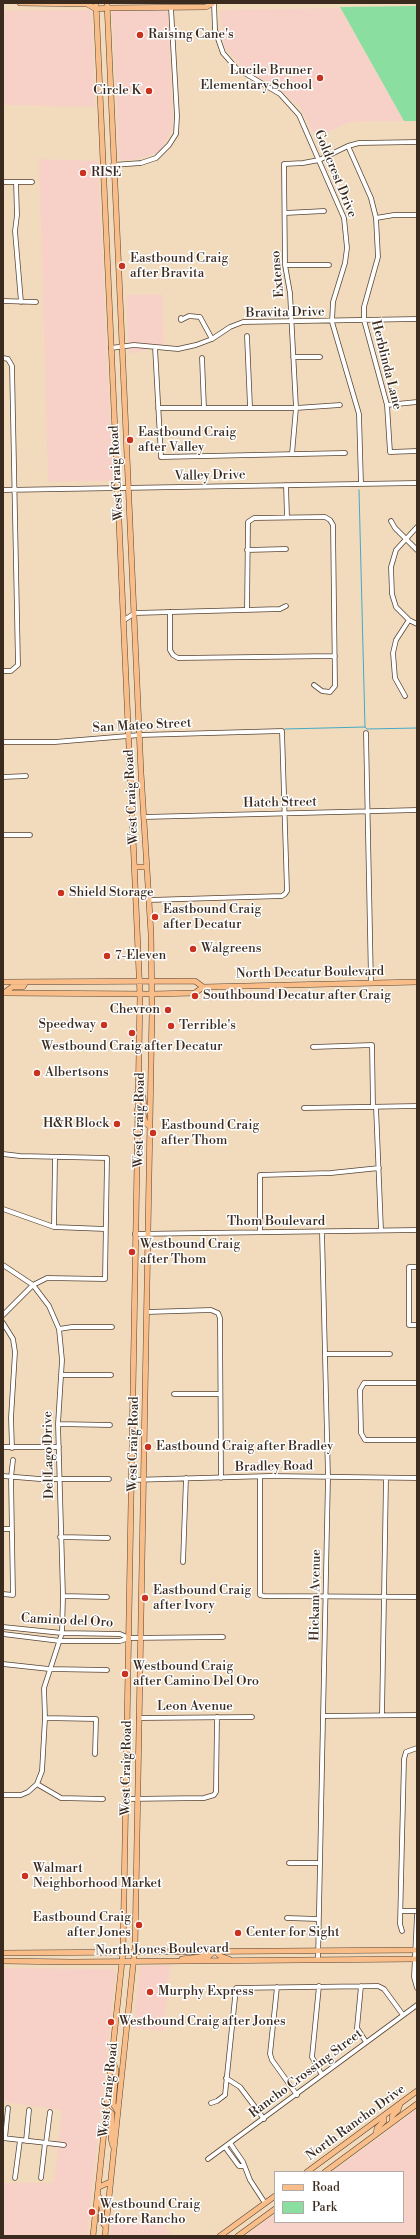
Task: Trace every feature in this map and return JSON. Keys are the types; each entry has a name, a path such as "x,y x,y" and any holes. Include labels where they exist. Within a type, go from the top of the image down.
{"main road":[{"path":"20,3 89,4 96,6 171,8 206,7 213,3"},
{"path":"171,8 174,4 188,3"},
{"name":"West Craig Road","path":"93,2236 123,1952 140,995 96,6"},
{"name":"West Craig Road","path":"105,2236 134,1962 152,994 149,900 128,488 107,6"},
{"path":"101,127 112,126"},
{"path":"107,247 117,246"},
{"path":"135,867 147,867"},
{"name":"North Decatur Boulevard","path":"3,982 195,981 203,986 417,982"},
{"path":"3,991 13,982"},
{"path":"3,991 12,987 23,987 26,982"},
{"name":"North Decatur Boulevard","path":"3,991 140,995 195,993 203,986"},
{"path":"138,1094 143,1097 144,1106 150,1112"},
{"path":"137,1110 143,1113 145,1122 150,1127"},
{"path":"126,1833 137,1833"},
{"name":"North Jones Boulevard","path":"6,1953 416,1950"},
{"path":"176,1961 191,1957 209,1956 215,1951 220,1956 232,1960"},
{"path":"6,1953 6,1960"},
{"name":"North Jones Boulevard","path":"6,1960 134,1962 416,1959"},
{"path":"112,2061 116,2070 113,2104 118,2112"},
{"name":"North Rancho Drive","path":"308,2171 417,2091"},
{"path":"392,2122 392,2116 398,2110 400,2104"},
{"name":"North Rancho Drive","path":"326,2171 417,2104"},
{"path":"107,2109 112,2114 111,2139 114,2149"},
{"path":"376,2134 377,2128 384,2121 384,2116"},
{"path":"99,2187 110,2182"},
{"path":"98,2194 102,2208 100,2221 106,2227"},
{"path":"220,2236 274,2197"},
{"path":"238,2236 274,2209"},
{"path":"227,2236 234,2226"}],"street":[{"name":"Goldcrest Drive","path":"213,3 215,30 223,53 236,68 265,84 288,103 305,126 339,205 346,228 345,263 333,302 332,322 358,414 361,484"},
{"path":"113,165 141,163 156,158 169,145 176,134 177,116 171,8"},
{"path":"319,160 348,146 367,142 417,142"},
{"name":"Herblinda Lane","path":"348,146 371,198 376,218 378,257 364,307 364,320 387,405 390,452 417,452"},
{"name":"Extenso","path":"292,454 296,408 292,321 285,265 284,164 319,160"},
{"path":"3,182 32,182"},
{"path":"16,182 17,215 15,231 21,302"},
{"path":"285,213 324,211"},
{"path":"376,218 417,215"},
{"path":"285,265 329,265"},
{"path":"3,301 36,302"},
{"path":"181,318 181,320 189,316 200,317 212,338"},
{"name":"Bravita Drive","path":"112,348 122,348 134,345 178,349 196,346 230,327 243,322 332,322 417,319"},
{"path":"247,336 250,407"},
{"path":"156,347 161,457 345,453"},
{"path":"293,357 320,357"},
{"path":"3,358 11,362 18,665 16,669 3,671"},
{"path":"202,358 204,408"},
{"path":"387,405 417,402"},
{"path":"158,408 296,408 340,405"},
{"name":"Valley Drive","path":"3,490 417,483"},
{"path":"286,485 287,518"},
{"path":"248,610 246,526 250,520 325,517 330,520 333,525 335,656 334,689 330,692 322,691 314,685"},
{"path":"391,521 395,528 417,550"},
{"path":"417,527 405,538 393,557 391,567 392,594 396,607 409,620 417,624"},
{"path":"247,550 286,549"},
{"path":"124,620 135,612 280,609 286,606"},
{"path":"170,612 170,650 173,655 178,658 335,656"},
{"path":"405,696 395,678 393,653 396,640 409,620"},
{"name":"San Mateo Street","path":"3,742 55,742 140,735 282,731 285,813"},
{"path":"366,733 371,983"},
{"path":"3,777 26,776"},
{"name":"Hatch Street","path":"144,817 417,810"},
{"path":"149,900 282,896 287,891 285,813"},
{"path":"3,835 30,835"},
{"path":"313,1047 372,1045 381,1230"},
{"path":"304,1108 417,1106"},
{"path":"3,1154 56,1158 107,1158 105,1279 47,1278 33,1285 3,1315"},
{"path":"54,1228 56,1158"},
{"path":"260,1232 260,1175 331,1173 379,1168"},
{"path":"3,1209 54,1228 105,1229"},
{"name":"Thom Boulevard","path":"135,1234 417,1230"},
{"name":"Hickam Avenue","path":"318,1959 328,1477 322,1232"},
{"name":"Del Lago Drive","path":"3,1265 33,1285 49,1306 58,1329 62,1350 58,1424 60,1537 63,1596 62,1633 44,1688 45,1718 42,1771 37,1784"},
{"path":"417,1267 409,1267 409,1325 417,1325"},
{"path":"147,1312 211,1310 218,1313 220,1318 221,1478"},
{"path":"3,1323 13,1339 15,1352 11,1418 12,1448"},
{"path":"58,1329 72,1326 112,1327"},
{"path":"326,1354 390,1354"},
{"path":"61,1375 111,1376"},
{"path":"417,1383 364,1383 360,1390 361,1433 365,1440 417,1440"},
{"path":"174,1394 220,1394"},
{"path":"58,1424 110,1424"},
{"path":"3,1447 59,1447"},
{"path":"3,1594 13,1595 11,1477 13,1460"},
{"path":"3,1476 60,1479 109,1478"},
{"path":"260,1477 260,1595 326,1597 417,1596"},
{"name":"Bradley Road","path":"131,1480 260,1477 417,1478"},
{"path":"183,1562 186,1478"},
{"path":"382,1715 386,1478"},
{"path":"3,1529 11,1529"},
{"path":"60,1537 108,1538"},
{"path":"63,1596 107,1597"},
{"name":"Camino del Oro","path":"3,1627 62,1633 120,1634 129,1638"},
{"name":"Camino del Oro","path":"3,1634 60,1641 120,1641 129,1638 223,1637"},
{"path":"3,1664 49,1669 107,1670"},
{"path":"324,1716 417,1715"},
{"path":"126,1799 204,1798 214,1795 216,1792 217,1717"},
{"name":"Leon Avenue","path":"139,1718 252,1717"},
{"path":"45,1718 96,1719 95,1754"},
{"path":"402,1931 401,1911 404,1759 406,1752 417,1748"},
{"path":"3,1795 21,1795 37,1784 61,1798 103,1799"},
{"path":"289,1864 320,1863"},
{"path":"401,1911 417,1911"},
{"path":"417,1915 414,1978 417,1988"},
{"path":"287,1918 318,1918"},
{"path":"319,1986 312,2057 322,2075"},
{"path":"211,2103 217,2101 225,2095 236,1988 319,1986 381,1987 403,2015"},
{"path":"361,1986 357,2028 366,2042"},
{"path":"277,1987 270,2054 272,2060 297,2095"},
{"name":"Rancho Crossing Street","path":"208,2159 417,2006"},
{"path":"226,2078 240,2087 264,2119"},
{"path":"8,2108 4,2138 64,2145"},
{"path":"26,2141 29,2110"},
{"path":"41,2178 50,2112"},
{"path":"15,2178 20,2140"},
{"path":"230,2143 243,2162 243,2166 265,2203"},
{"path":"225,2147 239,2166 243,2166"}],"shaded area":[{"name":"Lucile Bruner Elementary School","path":"340,8 404,121 350,122 316,137 299,106 278,88 243,68 224,46 220,10"},
{"path":"92,10 95,107 3,105 3,11"},
{"path":"112,11 168,11 173,127 164,145 158,152 134,160 119,160"},
{"path":"39,159 98,161 113,481 48,482"},
{"path":"162,294 164,346 129,354 126,295"},
{"path":"170,1965 164,2031 133,2028 140,1966"},
{"path":"3,1968 113,1969 116,1972 87,2236 3,2236 3,2183 54,2183 62,2110 3,2102"},
{"path":"417,2109 417,2229 408,2236 246,2236 274,2215 274,2223 404,2223 404,2171 333,2171"},
{"path":"112,2220 162,2222 172,2236 110,2236"}],"green space":[{"path":"417,6 417,121 404,121 340,7"}],"waterway":[{"path":"359,490 365,727"},
{"path":"285,729 365,727 367,729 417,728"}],"place":[{"name":"Raising Cane's","path":"140,35"},
{"name":"Lucile Bruner Elementary School","path":"320,78"},
{"name":"Circle K","path":"149,91"},
{"name":"RISE","path":"83,173"},
{"name":"Eastbound Craig after Bravita","path":"122,266"},
{"name":"Eastbound Craig after Valley","path":"130,440"},
{"name":"Shield Storage","path":"61,893"},
{"name":"Eastbound Craig after Decatur","path":"155,917"},
{"name":"Walgreens","path":"193,949"},
{"name":"7-Eleven","path":"107,956"},
{"name":"Southbound Decatur after Craig","path":"195,996"},
{"name":"Chevron","path":"168,1010"},
{"name":"Speedway","path":"104,1025"},
{"name":"Terrible's","path":"171,1026"},
{"name":"Westbound Craig after Decatur","path":"132,1033"},
{"name":"Albertsons","path":"37,1073"},
{"name":"H&R Block","path":"117,1124"},
{"name":"Eastbound Craig after Thom","path":"153,1133"},
{"name":"Westbound Craig after Thom","path":"132,1252"},
{"name":"Eastbound Craig after Bradley","path":"148,1447"},
{"name":"Eastbound Craig after Ivory","path":"145,1598"},
{"name":"Westbound Craig after Camino Del Oro","path":"125,1674"},
{"name":"Walmart Neighborhood Market","path":"25,1876"},
{"name":"Eastbound Craig after Jones","path":"139,1925"},
{"name":"Center for Sight","path":"238,1933"},
{"name":"Murphy Express","path":"150,1992"},
{"name":"Westbound Craig after Jones","path":"111,2022"},
{"name":"Westbound Craig before Rancho","path":"92,2212"}]}
